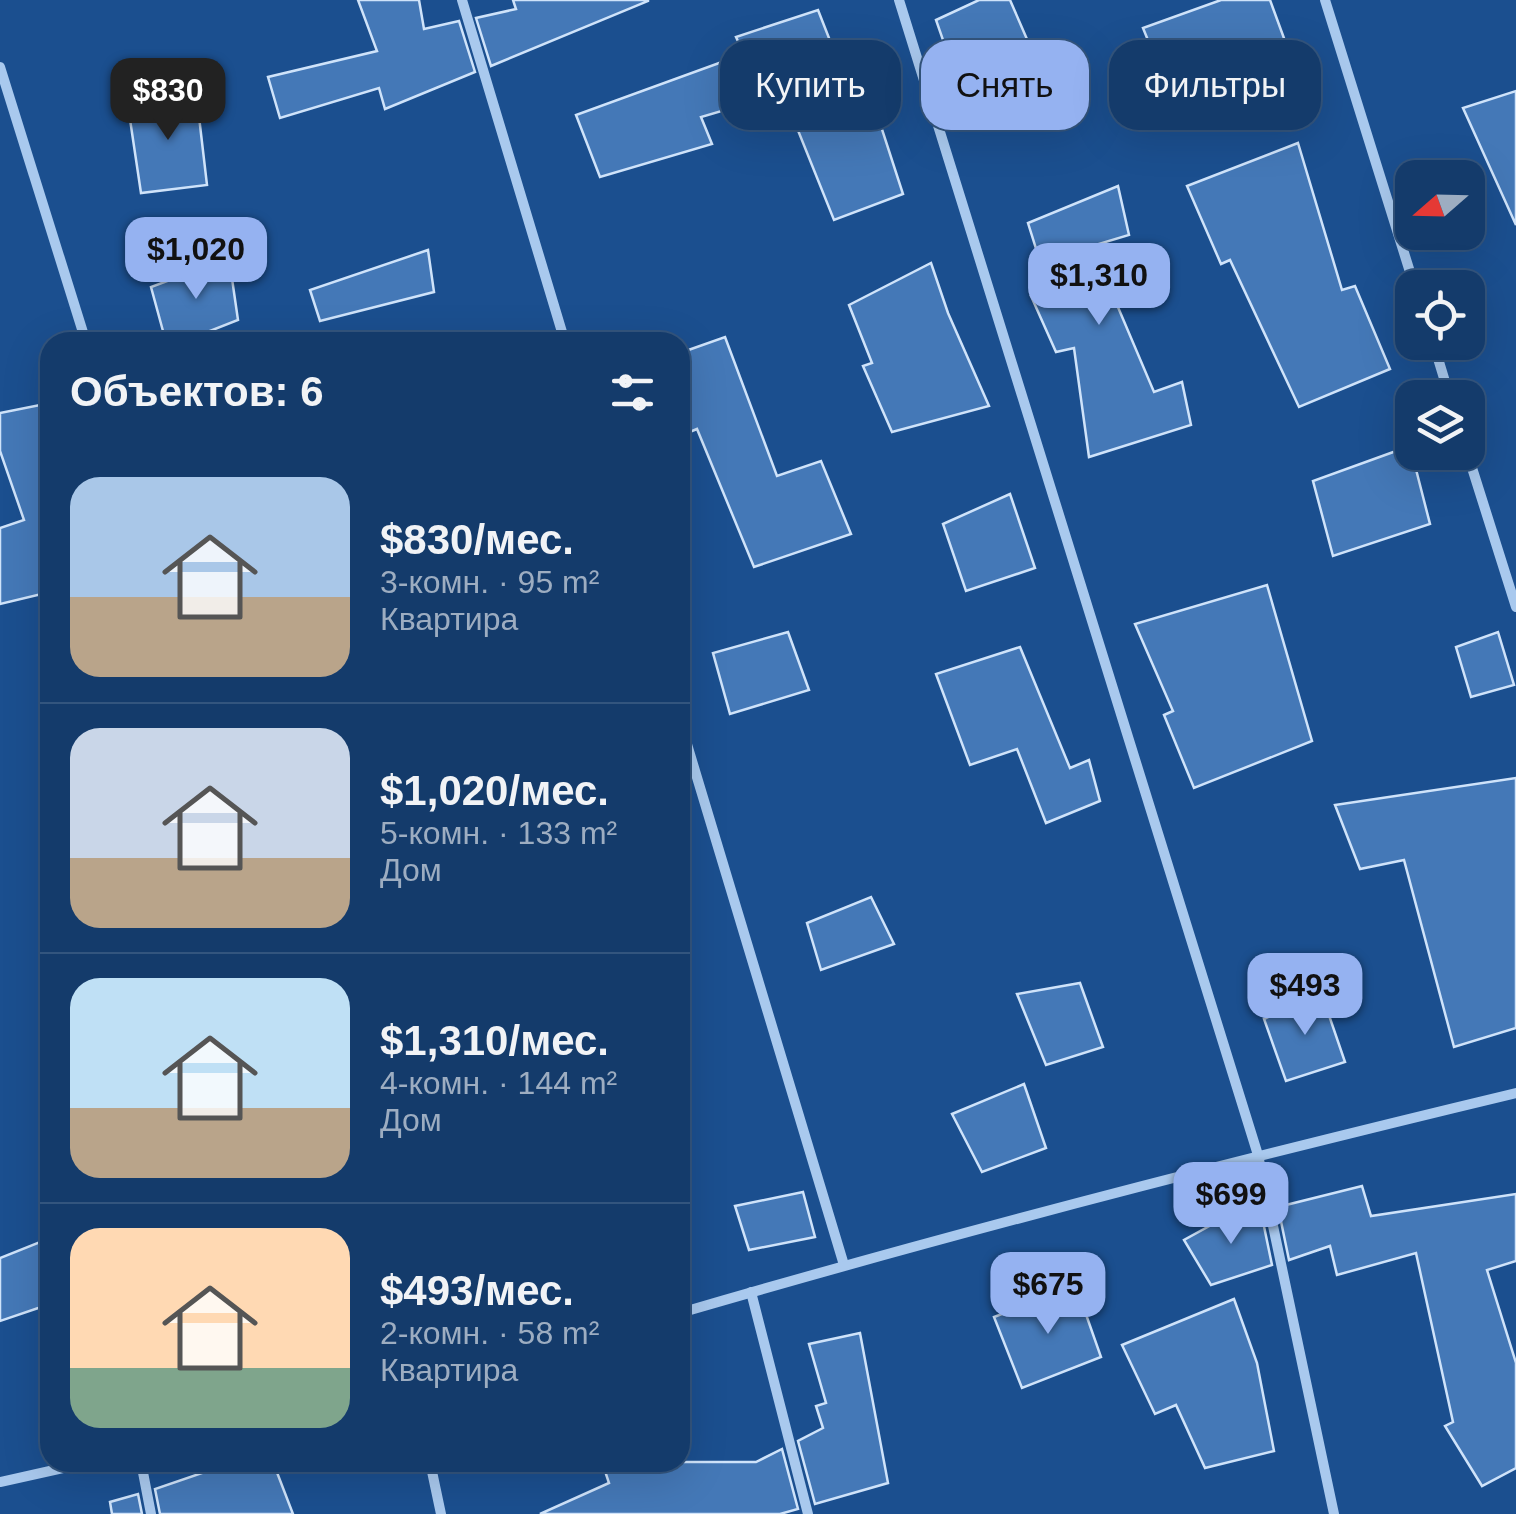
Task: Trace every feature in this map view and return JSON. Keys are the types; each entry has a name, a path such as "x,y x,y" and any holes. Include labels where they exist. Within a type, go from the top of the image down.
{"street":[{"path":"462,0 563,332"},
{"path":"900,0 1258,1155 1334,1514"},
{"path":"1324,0 1409,270"},
{"path":"0,67 83,332"},
{"path":"1473,470 1516,607"},
{"path":"690,754 844,1264"},
{"path":"690,1310 844,1264 1516,1092"},
{"path":"751,1292 808,1514"},
{"path":"0,1482 45,1472"},
{"path":"144,1472 151,1514"},
{"path":"432,1472 441,1514"}],"building":[{"path":"358,0 419,0 424,29 459,21 475,72 385,109 379,88 280,118 268,77 377,51"},
{"path":"513,0 648,1 491,66 476,18 516,9"},
{"path":"979,0 1010,0 1027,40 943,40 936,20"},
{"path":"1221,0 1270,0 1285,40 1148,40 1143,28"},
{"path":"818,10 830,40 737,40 736,37"},
{"path":"720,63 720,111 701,117 712,144 600,177 576,115"},
{"path":"196,91 207,185 141,193 128,106"},
{"path":"1516,91 1516,225 1463,108"},
{"path":"798,130 882,130 903,194 834,220"},
{"path":"1298,143 1342,290 1355,286 1390,369 1299,407 1230,260 1221,264 1187,186"},
{"path":"1118,186 1129,235 1092,246 1154,392 1182,382 1191,425 1089,457 1074,348 1056,352 1031,296 1049,290 1028,223"},
{"path":"428,250 434,292 320,321 310,290"},
{"path":"229,258 238,320 207,332 163,332 151,287"},
{"path":"931,263 948,313 989,406 892,432 863,366 872,363 849,305"},
{"path":"725,337 777,476 821,461 851,534 754,567 697,429 690,432 690,349"},
{"path":"40,405 40,594 0,604 0,528 24,520 0,451 0,413"},
{"path":"1395,451 1395,470 1416,470 1430,524 1333,556 1313,481"},
{"path":"1010,494 1035,568 966,591 943,524"},
{"path":"1267,585 1312,741 1194,788 1164,715 1173,711 1135,624"},
{"path":"788,632 809,690 730,714 713,653"},
{"path":"1498,632 1514,685 1471,697 1456,647"},
{"path":"1020,647 1070,768 1089,760 1100,801 1046,823 1017,749 970,765 936,674"},
{"path":"1516,778 1516,1028 1454,1047 1404,860 1360,869 1335,805"},
{"path":"871,897 894,944 821,970 807,923"},
{"path":"1080,983 1103,1047 1046,1065 1017,994"},
{"path":"1321,992 1345,1062 1286,1081 1264,1019"},
{"path":"1024,1084 1046,1148 982,1172 952,1114"},
{"path":"1362,1186 1371,1216 1516,1194 1516,1261 1487,1270 1516,1363 1516,1468 1482,1486 1445,1426 1453,1422 1416,1253 1337,1275 1330,1246 1289,1260 1278,1207"},
{"path":"803,1192 815,1237 749,1250 735,1206"},
{"path":"1246,1206 1248,1215 1261,1212 1272,1265 1211,1285 1184,1240"},
{"path":"40,1242 40,1307 0,1321 0,1258"},
{"path":"1076,1286 1101,1357 1022,1388 994,1317"},
{"path":"1234,1299 1257,1363 1274,1451 1205,1468 1176,1405 1155,1414 1122,1345"},
{"path":"860,1333 888,1483 815,1504 798,1441 823,1428 816,1406 826,1403 809,1344"},
{"path":"782,1449 798,1509 780,1514 540,1514 609,1483 605,1472 690,1472 690,1462 756,1462"},
{"path":"205,1472 277,1472 293,1514 160,1514 155,1489"},
{"path":"138,1494 142,1514 112,1514 110,1502"}]}
